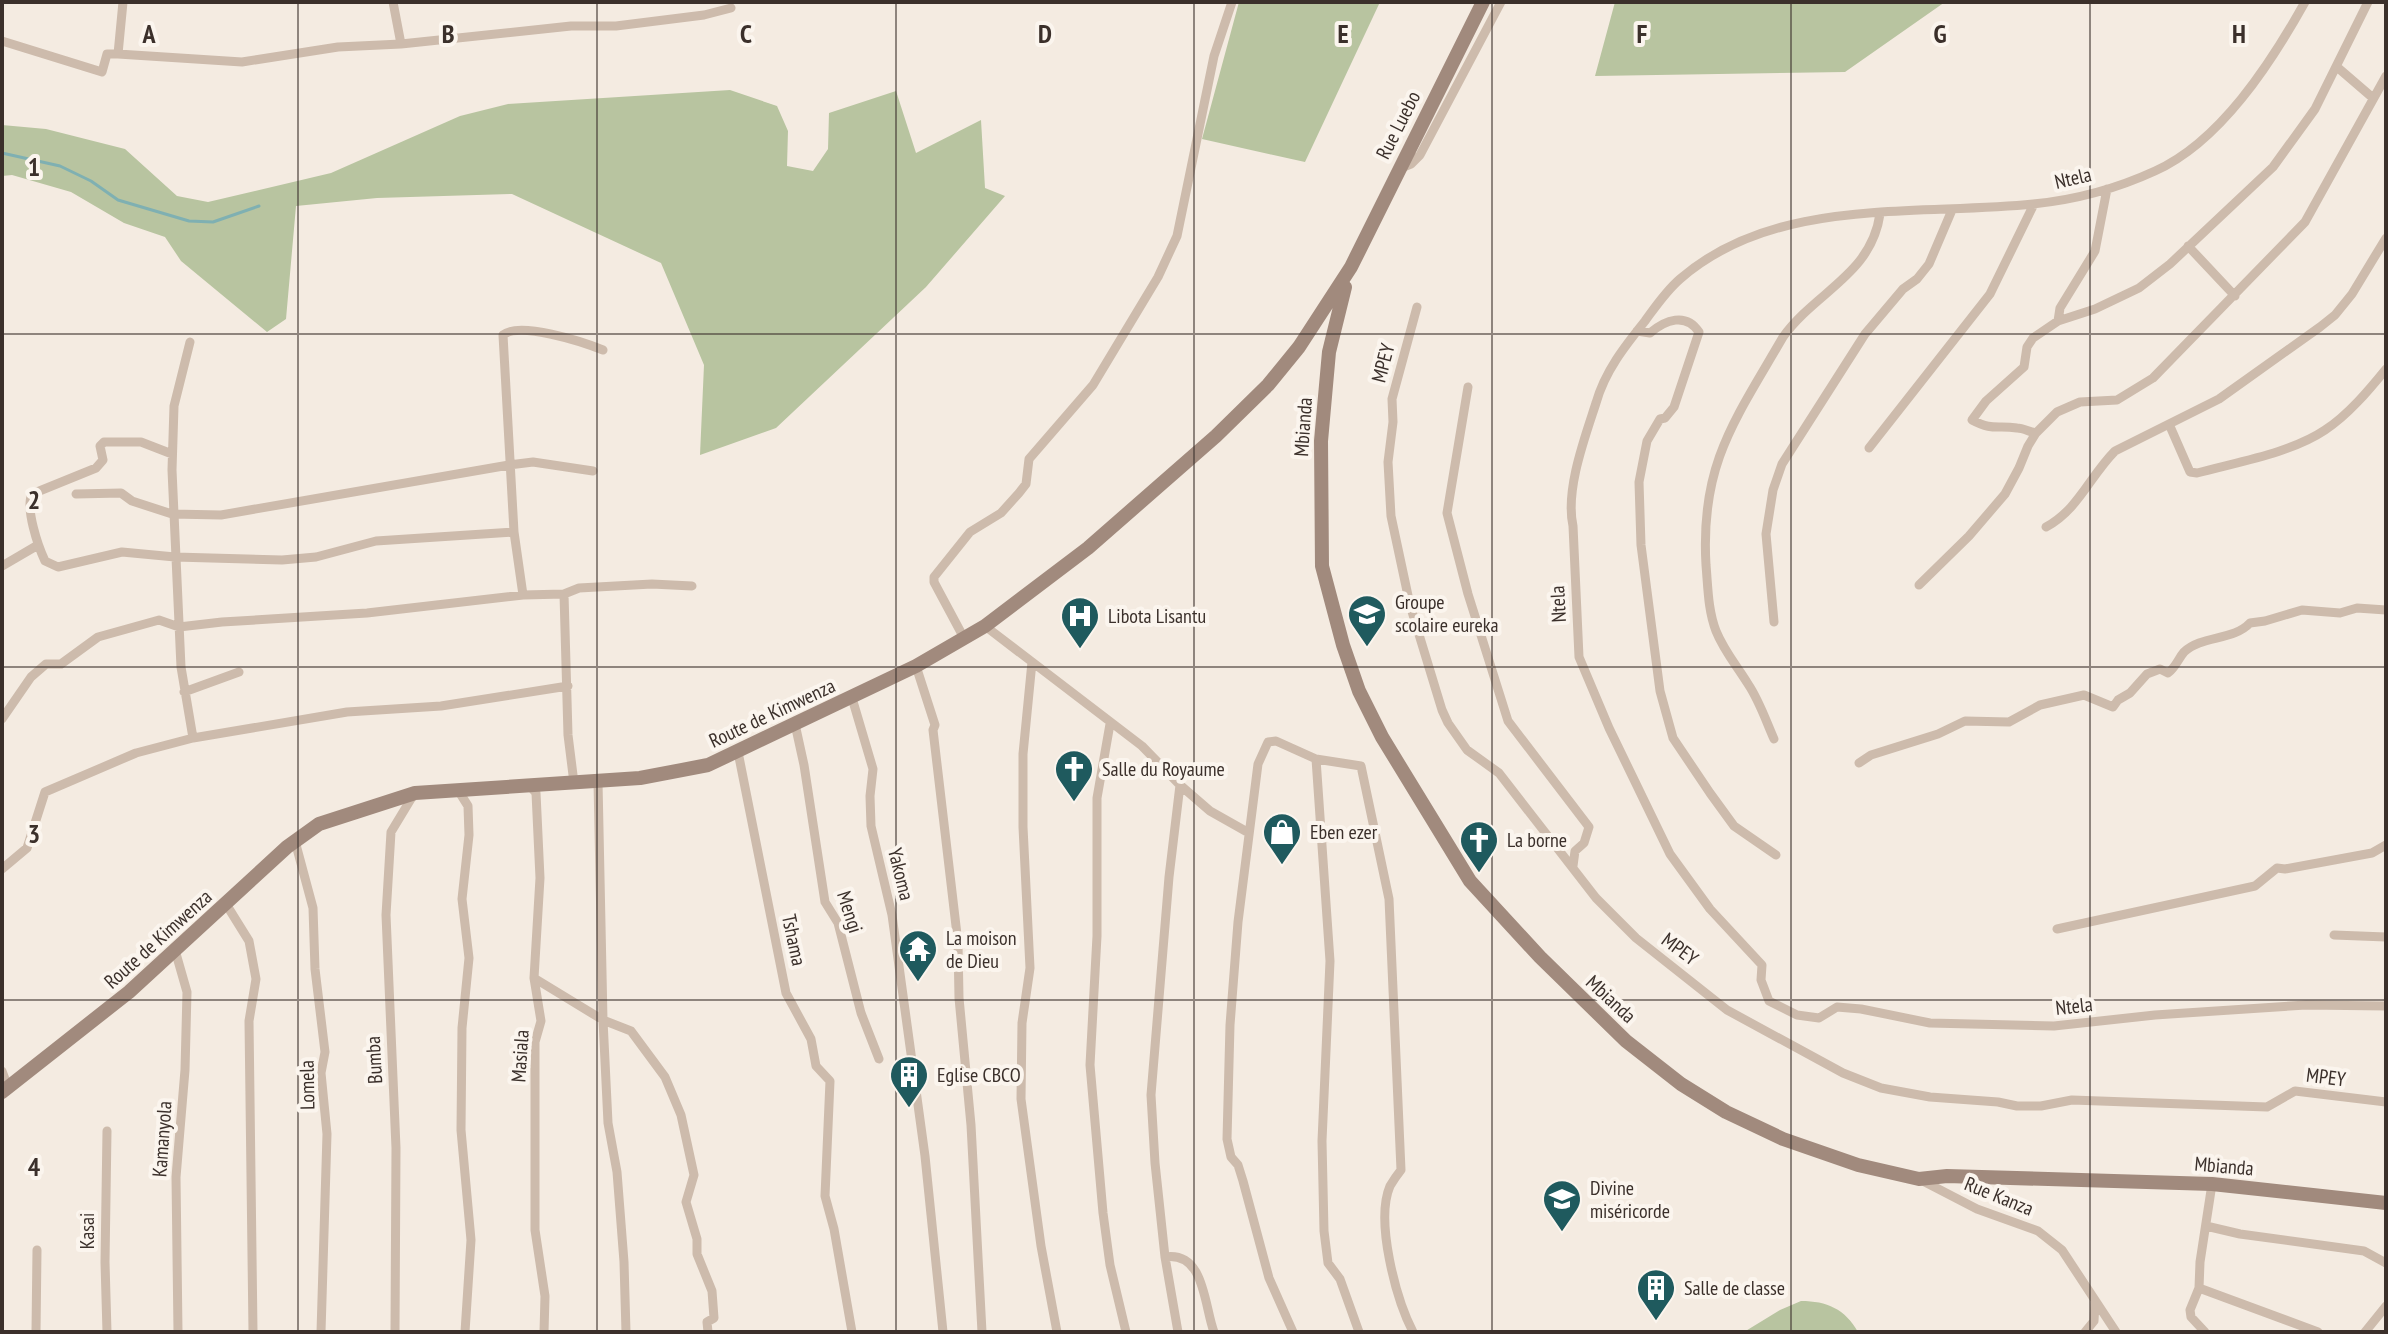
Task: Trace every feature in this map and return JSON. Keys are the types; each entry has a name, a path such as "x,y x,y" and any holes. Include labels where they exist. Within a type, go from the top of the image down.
{"street":[{"path":"118,54 123,2"},
{"path":"393,2 401,44"},
{"path":"964,638 934,577 970,532 1001,513 1026,484 1029,459 1092,387 1158,277 1177,236 1210,70 1232,2"},
{"name":"Rue Luebo","path":"1351,267 1483,2"},
{"path":"1399,168 1411,164 1420,155 1501,2"},
{"name":"Ntela","path":"2305,2 2231,111 2184,156 2155,171 2107,189 2034,204 1793,222 1737,243 1680,279 1637,331 1601,385 1584,439 1569,509 1573,526 1579,657 1659,834 1710,909 1762,965 1761,980 1769,1001 1797,1015 1819,1018 1837,1007 1930,1023 2054,1026 2155,1015 2306,1005 2386,1006"},
{"path":"2036,433 2016,427 1988,428 1972,420 1986,401 2024,367 2027,347 2033,338 2058,321 2095,309 2139,288 2273,167 2315,109 2368,2"},
{"path":"2,41 100,72 104,70 107,54 242,62 338,47 401,44 571,26 616,26 704,15 731,8"},
{"path":"2337,67 2373,98"},
{"path":"1919,585 1969,536 2005,494 2036,433 2057,412 2080,402 2117,400 2153,378 2305,222 2386,76"},
{"path":"2058,321 2060,308 2095,251 2107,189"},
{"path":"1869,448 1990,294 2034,204"},
{"path":"1774,622 1766,534 1768,512 1782,464 1865,334 1896,296 1917,279 1929,264 1952,210"},
{"path":"1774,739 1749,684 1729,658 1710,615 1704,528 1710,485 1727,432 1783,337 1793,323 1861,261 1877,234 1880,214"},
{"path":"2046,527 2070,510 2104,461 2115,451 2219,399 2335,315 2374,261 2386,238"},
{"path":"2188,246 2235,296"},
{"name":"Route de Kimwenza","path":"5,1089 94,1022 295,841 319,824 415,793 598,782 680,772 708,765 916,666 985,626 1088,548 1237,416 1299,347 1351,267"},
{"name":"Mbianda","path":"1351,267 1334,324 1328,366 1321,441 1322,566 1359,691 1382,737 1470,881 1626,1041 1681,1084 1726,1112 1783,1139 1858,1165 1919,1179 1947,1176 2212,1184 2386,1203"},
{"name":"MPEY","path":"1417,307 1392,399 1393,422 1388,462 1393,534 1416,628 1448,723 1467,750 1499,773 1596,898 1636,938 1727,1010 1843,1073 1906,1094 2017,1106 2041,1106 2072,1100 2267,1107 2295,1091 2386,1102"},
{"path":"1637,331 1650,333 1661,324 1677,320 1692,323 1699,332 1674,407 1665,418 1660,419 1647,441 1639,482 1641,545 1660,691 1673,738 1710,793 1734,826 1776,855"},
{"path":"523,595 509,465 502,352 504,332 546,333 603,350"},
{"path":"190,342 174,406 172,514 184,692 193,738"},
{"path":"2169,424 2190,472 2197,473 2286,448 2322,432 2337,422 2386,369"},
{"path":"1468,387 1448,518 1494,683 1508,721 1589,827 1584,843 1575,851 1573,866"},
{"path":"172,454 141,442 102,443 103,460 96,468 30,498 38,545 45,561 58,567 122,552 175,557 293,559 316,557 376,541 514,532"},
{"path":"76,494 121,493 132,501 172,514 239,513 533,462 593,471"},
{"path":"2,566 38,545"},
{"path":"2,719 31,677 46,664 61,664 98,637 159,620 179,627 367,613 523,595 564,594 579,588 652,584 692,586"},
{"path":"564,594 568,735 574,783"},
{"path":"1859,763 1871,755 1938,734 1965,721 2009,722 2040,705 2084,695 2113,707 2147,674 2160,669 2168,673 2176,667 2184,652 2198,644 2242,631 2250,623 2302,610 2340,613 2357,608 2386,610"},
{"path":"985,626 1153,755 1180,785 1210,811 1249,833"},
{"path":"1032,662 1023,754 1030,968 1022,1023 1021,1099 1041,1246 1057,1332"},
{"path":"916,666 935,725 933,730 958,943 982,1332"},
{"path":"184,692 239,672"},
{"path":"2,869 27,848 45,792 136,753 193,738 347,712 441,706 568,686"},
{"name":"Yakoma","path":"852,698 873,769 871,826 892,915 925,1156 943,1332"},
{"name":"Mengi","path":"795,724 825,902 838,923 861,1013 879,1059"},
{"path":"1110,724 1097,798 1097,936 1090,1065 1110,1265 1126,1332"},
{"path":"1293,1332 1269,1278 1243,1181 1238,1165 1231,1157 1227,1139 1231,1013 1249,833 1258,764 1268,742 1276,741 1316,759 1361,766 1387,885 1397,1046 1401,1170 1389,1188 1386,1234 1394,1284 1413,1332"},
{"name":"Tshama","path":"738,752 786,993 811,1039 816,1066 830,1081 825,1196 834,1229 852,1332"},
{"path":"1316,759 1330,961 1322,1141 1324,1231 1328,1263 1340,1279 1359,1332"},
{"path":"598,782 608,1123 617,1172 626,1332"},
{"path":"1178,1332 1165,1257 1151,1095 1180,785"},
{"name":"Masiala","path":"530,786 536,793 540,878 534,978 541,1021 535,1042 535,1230 545,1296 544,1332"},
{"path":"458,790 468,806 469,835 462,899 469,958 462,1028 461,1130 471,1240 465,1332"},
{"name":"Bumba","path":"395,1332 396,1148 386,915 391,832 415,793"},
{"name":"Lomela","path":"295,841 313,908 315,969 325,1052 321,1073 327,1149 321,1332"},
{"path":"2057,929 2255,886 2277,868 2372,853 2386,845"},
{"path":"226,904 249,941 256,979 249,1021 253,1332"},
{"path":"2334,935 2386,937"},
{"name":"Kamanyola","path":"175,950 187,992 185,1070 176,1177 178,1332"},
{"path":"534,978 603,1020 631,1031 665,1077 681,1115 694,1175 686,1202 697,1239 697,1254 712,1291 714,1318 707,1322 708,1332"},
{"path":"2,1071 5,1089"},
{"name":"Kasai","path":"107,1131 107,1332"},
{"name":"Rue Kanza","path":"1919,1179 1977,1209 2038,1231 2062,1250 2116,1332"},
{"path":"2205,1332 2191,1317 2190,1310 2199,1288 2212,1184"},
{"path":"2206,1226 2240,1234 2364,1251 2386,1263"},
{"path":"36,1332 37,1250"},
{"path":"1165,1257 1184,1259 1198,1272 1214,1332"},
{"path":"2199,1288 2318,1332"},
{"path":"2085,1332 2094,1321 2095,1301"},
{"path":"2365,1332 2386,1306"}],"green space":[{"path":"1239,2 1380,2 1305,162 1202,139"},
{"path":"1615,2 1945,2 1845,72 1595,76"},
{"path":"730,90 777,106 788,131 787,166 813,171 828,149 829,113 896,91 916,153 981,120 985,188 1005,196 926,287 776,428 700,455 704,365 661,263 512,194 377,198 296,206 286,319 267,332 181,261 165,237 124,223 71,192 12,175 2,176 2,125 46,129 125,149 177,196 208,202 331,173 460,116 508,104"},
{"path":"1801,1301 1834,1308 1847,1317 1858,1332 1744,1332 1780,1310"}],"waterway":[{"path":"2,153 60,166 91,181 118,200 189,221 213,222 259,206"}],"place":[{"name":"Groupe scolaire eureka","path":"1367,648"},
{"name":"Libota Lisantu","path":"1080,650"},
{"name":"Salle du Royaume","path":"1074,803"},
{"name":"Eben ezer","path":"1282,866"},
{"name":"La borne","path":"1479,874"},
{"name":"La moison de Dieu","path":"918,983"},
{"name":"Eglise CBCO","path":"909,1109"},
{"name":"Divine miséricorde","path":"1562,1233"},
{"name":"Salle de classe","path":"1656,1322"}]}
